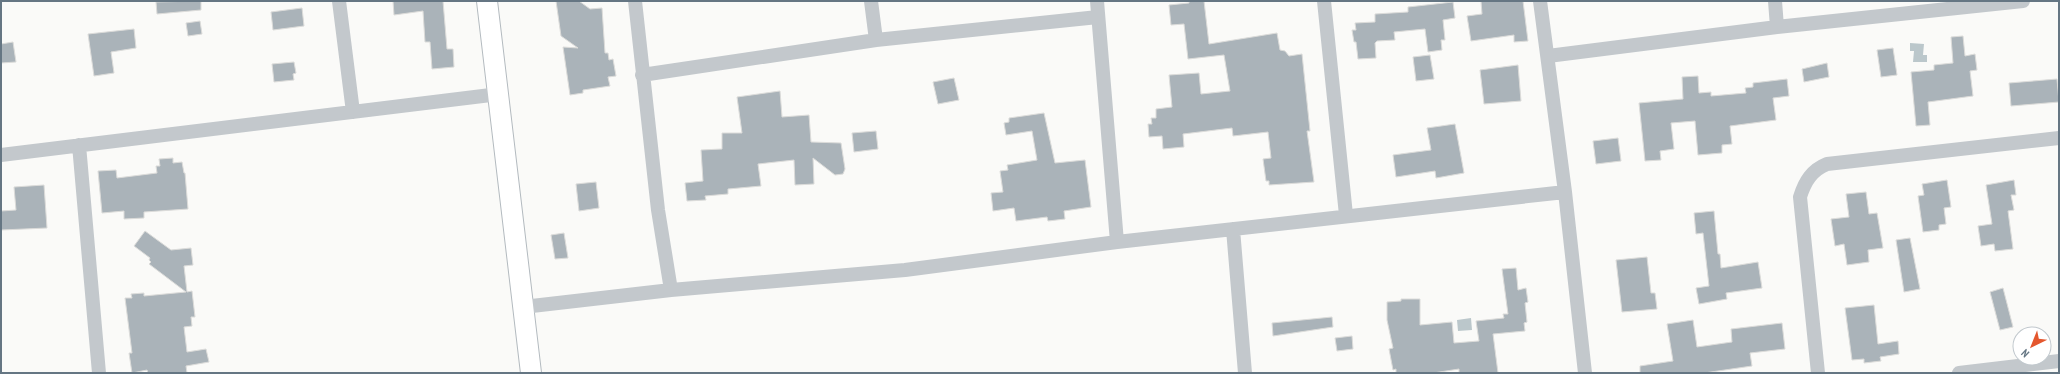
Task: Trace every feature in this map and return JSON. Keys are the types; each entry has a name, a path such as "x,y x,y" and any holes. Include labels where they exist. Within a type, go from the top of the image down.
{"street":[{"path":"339,1 353,112"},
{"path":"487,1 531,373"},
{"path":"635,1 658,210 671,290"},
{"path":"871,1 876,40"},
{"path":"1096,1 1117,242"},
{"path":"1324,1 1346,215"},
{"path":"1540,1 1565,192 1585,373"},
{"path":"1775,1 1777,27"},
{"path":"1548,56 1777,27 1997,2 2023,1"},
{"path":"642,75 876,40 1098,17"},
{"path":"1,156 499,94"},
{"path":"1818,373 1800,197 1804,185 1817,168 1827,164 2059,138"},
{"path":"80,145 99,373"},
{"path":"523,307 671,290 904,270 1117,242 1346,215 1565,192"},
{"path":"1233,229 1245,373"},
{"path":"1959,373 2059,361"}],"shaded area":[{"path":"1910,43 1924,44 1923,55 1927,55 1927,62 1913,62 1914,51 1910,51"},
{"path":"1471,318 1472,330 1458,331 1457,320"}],"building":[{"path":"201,1 201,10 157,14 156,2"},
{"path":"393,1 443,1 447,49 453,49 454,67 432,69 430,42 425,42 423,11 394,15"},
{"path":"556,1 579,1 590,9 602,8 605,53 608,53 609,60 613,59 616,76 608,77 610,86 583,90 583,93 570,95 563,47 578,48 561,36"},
{"path":"1189,1 1204,1 1209,44 1277,33 1280,50 1285,51 1289,56 1302,54 1310,131 1307,131 1314,182 1269,185 1269,181 1266,181 1263,159 1271,158 1268,132 1233,136 1232,128 1183,134 1184,147 1163,149 1162,136 1149,137 1148,124 1152,124 1151,118 1156,118 1156,109 1172,107 1169,75 1199,73 1201,94 1230,91 1224,55 1188,59 1184,24 1171,25 1169,5 1189,3"},
{"path":"1481,1 1523,1 1528,41 1514,42 1514,35 1471,41 1467,16 1482,14"},
{"path":"1453,2 1455,18 1443,20 1445,40 1441,40 1442,50 1428,52 1425,29 1394,32 1395,40 1377,41 1375,43 1376,58 1358,59 1356,42 1354,42 1352,30 1356,30 1355,23 1375,22 1375,14 1408,12 1408,7"},
{"path":"302,8 304,26 273,30 271,12"},
{"path":"200,21 202,34 188,36 186,23"},
{"path":"134,29 136,48 111,52 114,73 94,76 88,34"},
{"path":"1963,36 1965,56 1975,54 1977,70 1970,71 1973,96 1928,102 1930,125 1916,126 1911,72 1934,70 1934,65 1953,63 1951,37"},
{"path":"13,42 16,62 1,63 1,44"},
{"path":"1893,48 1897,75 1881,77 1877,50"},
{"path":"1430,55 1434,79 1416,81 1413,57"},
{"path":"294,62 296,73 293,74 294,80 274,82 272,64"},
{"path":"1827,63 1829,77 1804,82 1802,69"},
{"path":"1518,65 1521,101 1484,104 1480,70"},
{"path":"1698,76 1699,93 1711,92 1711,96 1746,93 1745,88 1753,87 1753,83 1787,79 1789,96 1773,98 1776,120 1730,126 1732,144 1722,145 1722,153 1698,155 1695,121 1671,123 1674,149 1660,151 1661,160 1645,161 1639,103 1683,99 1682,77"},
{"path":"954,78 959,100 938,104 933,82"},
{"path":"2057,79 2059,102 2011,106 2009,83"},
{"path":"780,91 782,117 809,115 811,142 841,143 845,169 843,174 835,175 813,158 814,184 795,185 794,160 758,164 761,186 728,189 728,194 705,196 706,200 687,201 685,183 703,181 701,150 722,149 722,133 742,133 737,97"},
{"path":"1044,113 1055,163 1085,160 1091,207 1064,211 1065,219 1048,221 1047,217 1016,221 1014,208 993,211 991,193 1003,192 1000,171 1008,170 1007,165 1037,160 1032,131 1006,135 1004,123 1009,122 1009,118"},
{"path":"1455,124 1464,173 1436,178 1435,171 1396,177 1393,155 1431,150 1427,128"},
{"path":"876,131 878,149 854,152 852,133"},
{"path":"1618,138 1621,161 1596,164 1593,141"},
{"path":"173,158 173,163 182,162 185,173 188,209 144,212 144,218 124,219 124,211 102,213 98,171 116,170 117,178 157,173 156,166 160,166 159,159"},
{"path":"1947,180 1951,207 1944,208 1946,224 1939,225 1939,230 1923,232 1918,196 1924,195 1922,184"},
{"path":"2014,180 2016,195 2011,195 2014,210 2008,211 2013,249 1995,251 1994,244 1981,246 1978,226 1992,224 1986,185"},
{"path":"596,182 599,208 579,211 576,184"},
{"path":"44,185 47,228 1,230 1,211 16,210 14,187"},
{"path":"1866,192 1869,214 1877,213 1883,248 1868,250 1869,262 1847,265 1844,244 1835,246 1831,219 1849,217 1846,194"},
{"path":"1714,211 1718,254 1720,254 1721,268 1758,262 1762,288 1726,293 1727,299 1699,304 1696,288 1709,286 1703,233 1696,234 1694,213"},
{"path":"145,231 171,250 191,248 193,265 184,266 187,292 192,291 195,317 191,317 192,326 184,327 187,352 206,349 209,362 186,366 187,373 148,373 147,370 132,373 129,353 132,353 125,298 132,298 131,294 144,293 144,296 186,292 149,264 151,262 149,260 150,258 134,246"},
{"path":"564,233 568,258 555,259 551,235"},
{"path":"1910,238 1920,289 1904,292 1896,240"},
{"path":"1647,257 1651,293 1655,293 1657,309 1622,312 1616,260"},
{"path":"1516,268 1518,290 1526,288 1528,302 1525,303 1527,322 1524,323 1525,331 1493,334 1498,373 1459,373 1459,369 1433,373 1396,373 1396,369 1393,370 1389,349 1393,348 1387,320 1387,302 1401,301 1401,299 1420,299 1420,325 1452,322 1454,343 1479,341 1476,321 1504,318 1503,314 1508,314 1502,269"},
{"path":"2003,288 2012,327 2000,330 1990,292"},
{"path":"1874,305 1878,344 1898,341 1899,354 1880,357 1881,361 1864,363 1864,359 1852,360 1845,308"},
{"path":"1332,317 1333,327 1273,336 1272,323"},
{"path":"1693,320 1697,347 1732,342 1731,329 1782,323 1785,349 1750,353 1752,366 1704,373 1640,373 1640,366 1673,361 1667,324"},
{"path":"1352,336 1353,349 1337,351 1335,338"}]}
